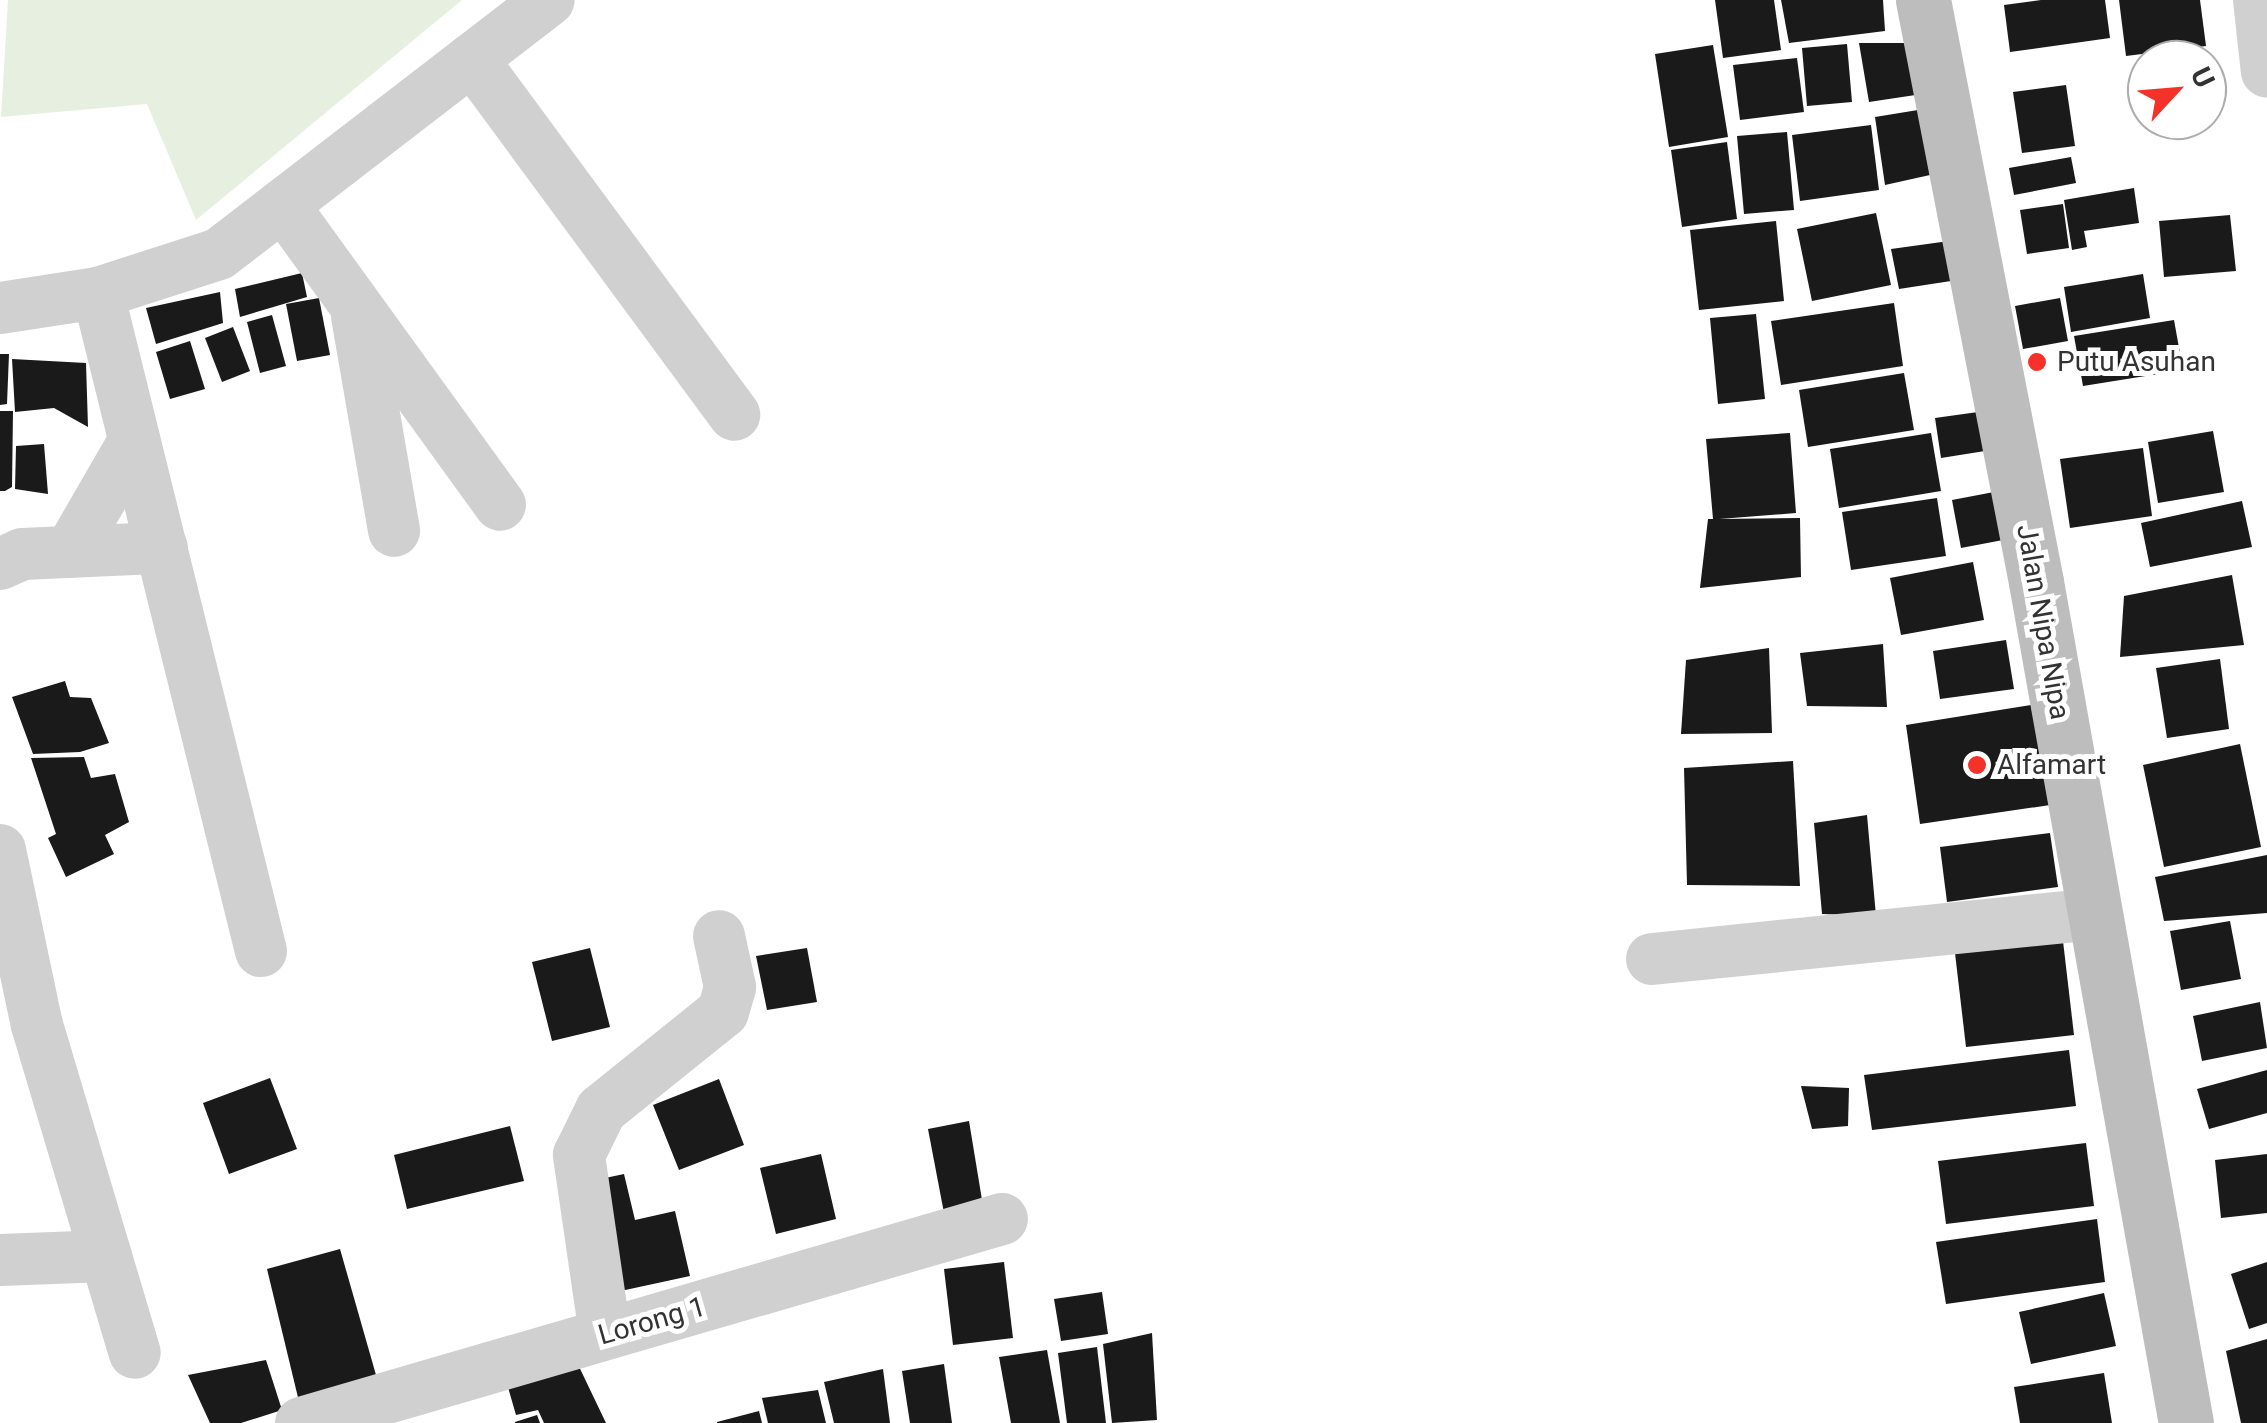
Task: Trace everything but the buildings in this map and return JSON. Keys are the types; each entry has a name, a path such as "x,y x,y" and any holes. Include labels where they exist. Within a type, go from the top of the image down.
{"street":[{"path":"0,308 98,293 219,254 549,0"},
{"name":"Jalan Nipa Nipa","path":"1924,0 2096,914 2186,1423"},
{"path":"2259,0 2267,72"},
{"path":"472,59 734,415"},
{"path":"283,206 500,505"},
{"path":"98,293 261,951"},
{"path":"355,305 394,531"},
{"path":"70,552 134,441"},
{"path":"0,564 22,554 162,548"},
{"path":"0,850 19,1026 106,1256 135,1352"},
{"path":"1652,959 2096,914"},
{"path":"605,1334 579,1156 601,1110 723,1012 730,987 719,936"},
{"name":"Lorong 1","path":"329,1419 605,1334 1002,1220"},
{"path":"0,1260 106,1256"}],"green space":[{"path":"8,0 462,0 196,220 147,104 1,117"}],"place":[{"name":"Putu Asuhan","path":"2037,362"},
{"name":"Alfamart","path":"1977,765"}]}
